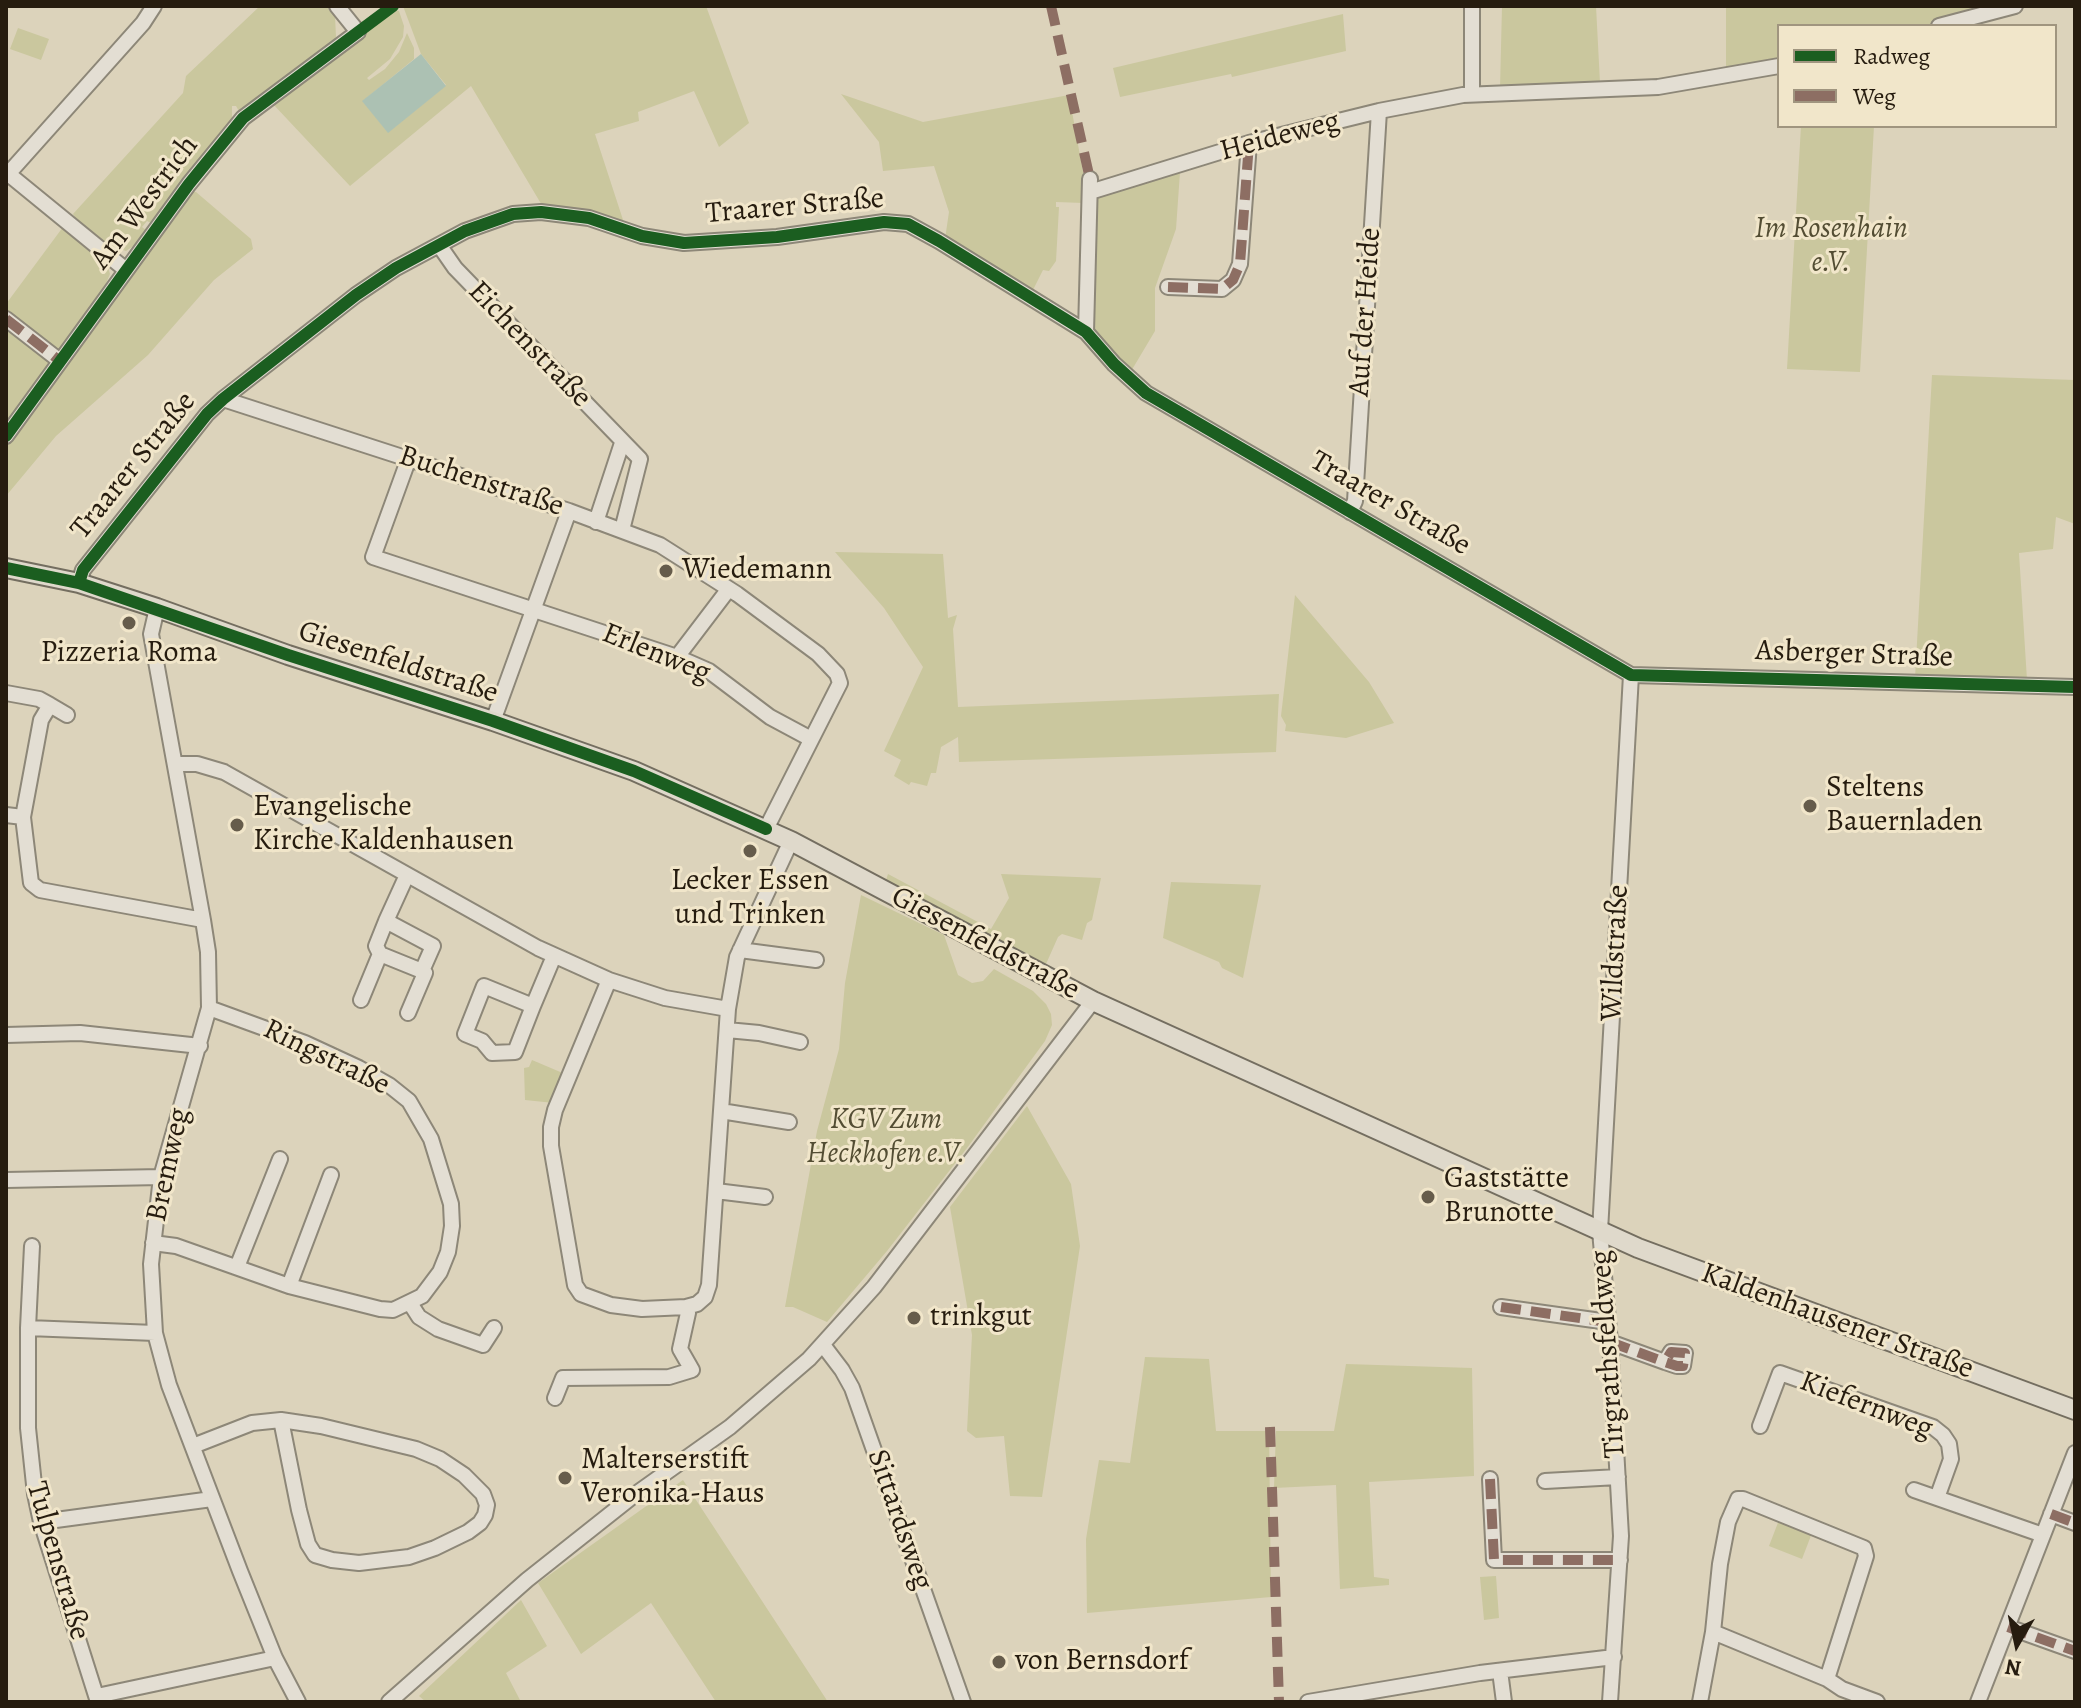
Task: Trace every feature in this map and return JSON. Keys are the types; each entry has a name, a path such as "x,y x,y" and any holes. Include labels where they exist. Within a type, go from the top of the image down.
{"main road":[{"name":"Giesenfeldstraße","path":"6,568 79,583 157,608 634,771 791,841 1093,1001 1595,1229"},
{"name":"Kaldenhausener Straße","path":"1595,1229 1638,1248 2075,1410"}],"street":[{"path":"126,270 7,173 143,23 154,6"},
{"name":"Am Westrich","path":"6,436 189,184 243,118 358,32 337,6"},
{"path":"1472,6 1472,94"},
{"path":"1947,24 2015,6"},
{"name":"Heideweg","path":"1086,332 1090,185 1379,111 1472,94 1658,87 1777,66"},
{"name":"Auf der Heide","path":"1350,512 1355,501 1379,111"},
{"path":"1168,287 1222,289 1233,280 1240,264 1249,143"},
{"name":"Traarer Straße","path":"79,583 83,570 207,414 223,399 356,295 439,245 491,221 513,214 541,212 589,218 642,236 684,243 777,237 884,222 908,224 1086,332 1114,364 1146,393 1631,675"},
{"name":"Eichenstraße","path":"439,245 455,268 640,459 622,530"},
{"path":"6,319 60,361"},
{"name":"Buchenstraße","path":"223,399 569,511 660,545 818,654 837,674 840,683 766,829"},
{"path":"596,522 622,443"},
{"name":"Erlenweg","path":"409,458 373,557 677,657 709,671 770,717 811,739"},
{"path":"493,721 569,511"},
{"path":"677,657 728,590"},
{"name":"Bremweg","path":"157,608 151,634 208,952 209,1008 161,1177 153,1243 151,1302 155,1333 169,1385 275,1658 298,1702"},
{"name":"Asberger Straße","path":"1631,675 2075,687"},
{"name":"Wildstraße","path":"1595,1229 1631,675"},
{"path":"6,693 39,699 67,715"},
{"path":"50,705 41,720 23,817 31,883 40,890 203,920"},
{"path":"175,764 197,764 224,772 554,956 609,980 665,998 728,1009"},
{"path":"6,815 23,817"},
{"path":"609,980 555,1110 551,1127 551,1146 575,1285 581,1294 611,1305 642,1309 686,1307 697,1304 705,1297 709,1285 728,1009 740,950 791,841"},
{"path":"407,875 376,946 380,954 425,973 408,1013"},
{"path":"386,921 433,946 422,971"},
{"path":"740,950 816,960"},
{"path":"361,1000 380,954"},
{"path":"533,1006 484,986 465,1034 482,1041 492,1053 515,1052 554,956"},
{"path":"389,1702 527,1580 633,1496 730,1427 823,1345 874,1287 1093,1001"},
{"name":"Ringstraße","path":"209,1008 305,1043 359,1068 389,1085 415,1109 431,1139 451,1204 452,1226 448,1252 440,1272 422,1296 410,1303"},
{"path":"727,1030 800,1042"},
{"path":"6,1035 80,1033 200,1046"},
{"path":"721,1111 789,1122"},
{"path":"237,1267 280,1159"},
{"path":"289,1286 331,1175"},
{"path":"6,1180 161,1177"},
{"path":"716,1191 765,1197"},
{"name":"Tirgrathsfeldweg","path":"1595,1229 1610,1342 1618,1477 1620,1560 1610,1702"},
{"path":"153,1243 176,1246 289,1286 380,1309 393,1310 410,1303 419,1317 438,1329 483,1345 494,1328"},
{"name":"Tulpenstraße","path":"32,1246 28,1328 30,1456 41,1522 98,1699 275,1658"},
{"path":"555,1398 563,1378 669,1377 692,1370 680,1349 688,1313 686,1307"},
{"path":"1501,1307 1608,1322"},
{"path":"28,1328 155,1333"},
{"path":"1610,1342 1665,1362"},
{"name":"Sittardsweg","path":"823,1345 852,1388 963,1702"},
{"name":"Kiefernweg","path":"1760,1426 1780,1373 1933,1427 1949,1444 1951,1459 1937,1498"},
{"path":"193,1446 252,1423 281,1420 321,1426 416,1449 440,1459 464,1475 483,1494 487,1505 485,1515 468,1532 409,1557 359,1563 315,1555 308,1544 299,1510 281,1420"},
{"path":"1978,1702 2075,1453"},
{"name":"Tirgrathsfeldweg","path":"1545,1481 1618,1477"},
{"path":"1490,1479 1494,1560 1620,1560"},
{"name":"Kiefernweg","path":"1914,1490 2043,1535"},
{"path":"41,1522 212,1499"},
{"path":"1700,1702 1713,1632 1720,1564 1728,1522 1738,1499 1864,1548 1866,1556 1827,1679"},
{"path":"2051,1514 2075,1523"},
{"path":"2008,1627 2075,1651"},
{"path":"1713,1632 1827,1679 1840,1696 1877,1702"},
{"path":"1308,1702 1500,1671 1614,1657"},
{"path":"1500,1671 1504,1702"}],"green space":[{"path":"260,6 326,6 335,16 336,37 328,47 311,57 245,111 240,113 236,106 232,106 232,120 153,224 147,221 142,227 147,231 138,243 126,251 106,244 79,223 73,214 183,93 186,76"},
{"path":"403,6 706,6 749,123 719,147 694,91 638,112 639,121 595,134 625,226 543,207 471,86 350,186 272,103 395,10 399,11 404,26 403,37 390,59 367,78 369,80 385,69 399,52 407,33 414,48 414,59 363,101 388,132 446,85 421,54"},
{"path":"1502,6 1596,6 1600,83 1500,89"},
{"path":"1726,6 1991,6 1992,9 1932,24 1777,24 1777,63 1726,73"},
{"path":"1343,14 1346,51 1232,77 1231,74 1120,97 1113,68"},
{"path":"18,28 49,39 41,60 10,49"},
{"path":"841,94 923,122 1069,95 1083,172 1084,203 1056,202 1056,207 1059,207 1056,261 1049,271 1043,270 1032,292 945,239 949,212 934,166 883,171 879,142"},
{"name":"Im Rosenhain e.V.","path":"1801,128 1874,128 1860,372 1787,369"},
{"path":"1180,172 1176,229 1155,288 1155,331 1130,373 1091,325 1097,199 1105,193"},
{"path":"192,192 196,192 251,239 253,249 214,280 148,355 56,436 6,496 6,443"},
{"path":"63,227 106,261 110,274 104,288 57,352 6,312 6,304"},
{"path":"6,328 51,362 6,423"},
{"path":"1932,375 2075,380 2075,524 2056,517 2053,549 2019,553 2027,680 1915,678"},
{"path":"835,552 943,554 948,618 957,615 953,629 958,707 1279,694 1276,752 959,762 958,737 941,747 936,773 931,773 927,786 911,782 909,785 894,776 901,760 884,751 923,667 884,608"},
{"path":"1295,595 1369,682 1394,723 1346,738 1285,731 1286,725 1281,716"},
{"path":"888,874 991,929 1009,898 1001,874 1101,878 1092,920 1087,923 1082,940 1062,934 1046,964 886,880"},
{"path":"1171,882 1261,885 1243,978 1222,968 1219,962 1163,938"},
{"name":"KGV Zum Heckhofen e.V.","path":"861,895 944,935 958,975 972,983 983,981 994,969 1033,991 1046,1004 1052,1025 1045,1041 967,1148 827,1322 793,1307 785,1307 817,1131 839,1049 845,983"},
{"path":"532,1060 565,1074 554,1103 525,1100 524,1068 529,1067"},
{"path":"1027,1106 1071,1184 1080,1246 1042,1497 1010,1496 1004,1436 976,1438 967,1431 972,1335 950,1207"},
{"path":"1145,1357 1209,1359 1216,1431 1269,1431 1271,1597 1087,1613 1086,1539 1099,1460 1130,1463"},
{"path":"1346,1364 1472,1368 1474,1476 1369,1482 1374,1577 1389,1579 1389,1585 1340,1589 1336,1485 1274,1488 1276,1431 1334,1431"},
{"path":"683,1480 828,1702 716,1702 651,1603 581,1654 538,1583"},
{"path":"1779,1520 1812,1533 1802,1559 1769,1546"},
{"path":"1496,1576 1499,1618 1484,1620 1480,1577"},
{"path":"521,1600 547,1646 506,1673 521,1702 426,1702 419,1696"}],"shaded area":[{"path":"421,54 446,86 388,133 362,101"}],"marked path":[{"path":"1051,6 1090,179"},
{"path":"1168,287 1222,289 1233,280 1240,264 1249,143"},
{"path":"6,319 60,361"},
{"path":"1501,1307 1608,1322"},
{"path":"1610,1342 1665,1362 1677,1366 1683,1366 1685,1353 1671,1352 1665,1362"},
{"path":"1270,1427 1279,1702"},
{"path":"1490,1479 1494,1560 1620,1560"},
{"path":"2051,1514 2075,1523"},
{"path":"2008,1627 2075,1651"}],"cycle path":[{"path":"6,436 189,184 243,118 393,6"},
{"path":"79,583 83,570 207,414 223,399 356,295 396,268 465,231 513,214 541,212 589,218 642,236 684,243 777,237 884,222 908,224 939,241 1086,332 1114,364 1146,393 1631,675 2075,687"},
{"path":"6,568 79,583 493,721 634,771 766,829"}],"place":[{"name":"Wiedemann","path":"666,571"},
{"name":"Pizzeria Roma","path":"129,623"},
{"name":"Steltens Bauernladen","path":"1810,806"},
{"name":"Evangelische Kirche Kaldenhausen","path":"237,825"},
{"name":"Lecker Essen und Trinken","path":"750,851"},
{"name":"Gaststätte Brunotte","path":"1428,1197"},
{"name":"trinkgut","path":"914,1318"},
{"name":"Malterserstift Veronika-Haus","path":"565,1478"},
{"name":"von Bernsdorf","path":"999,1662"}]}
